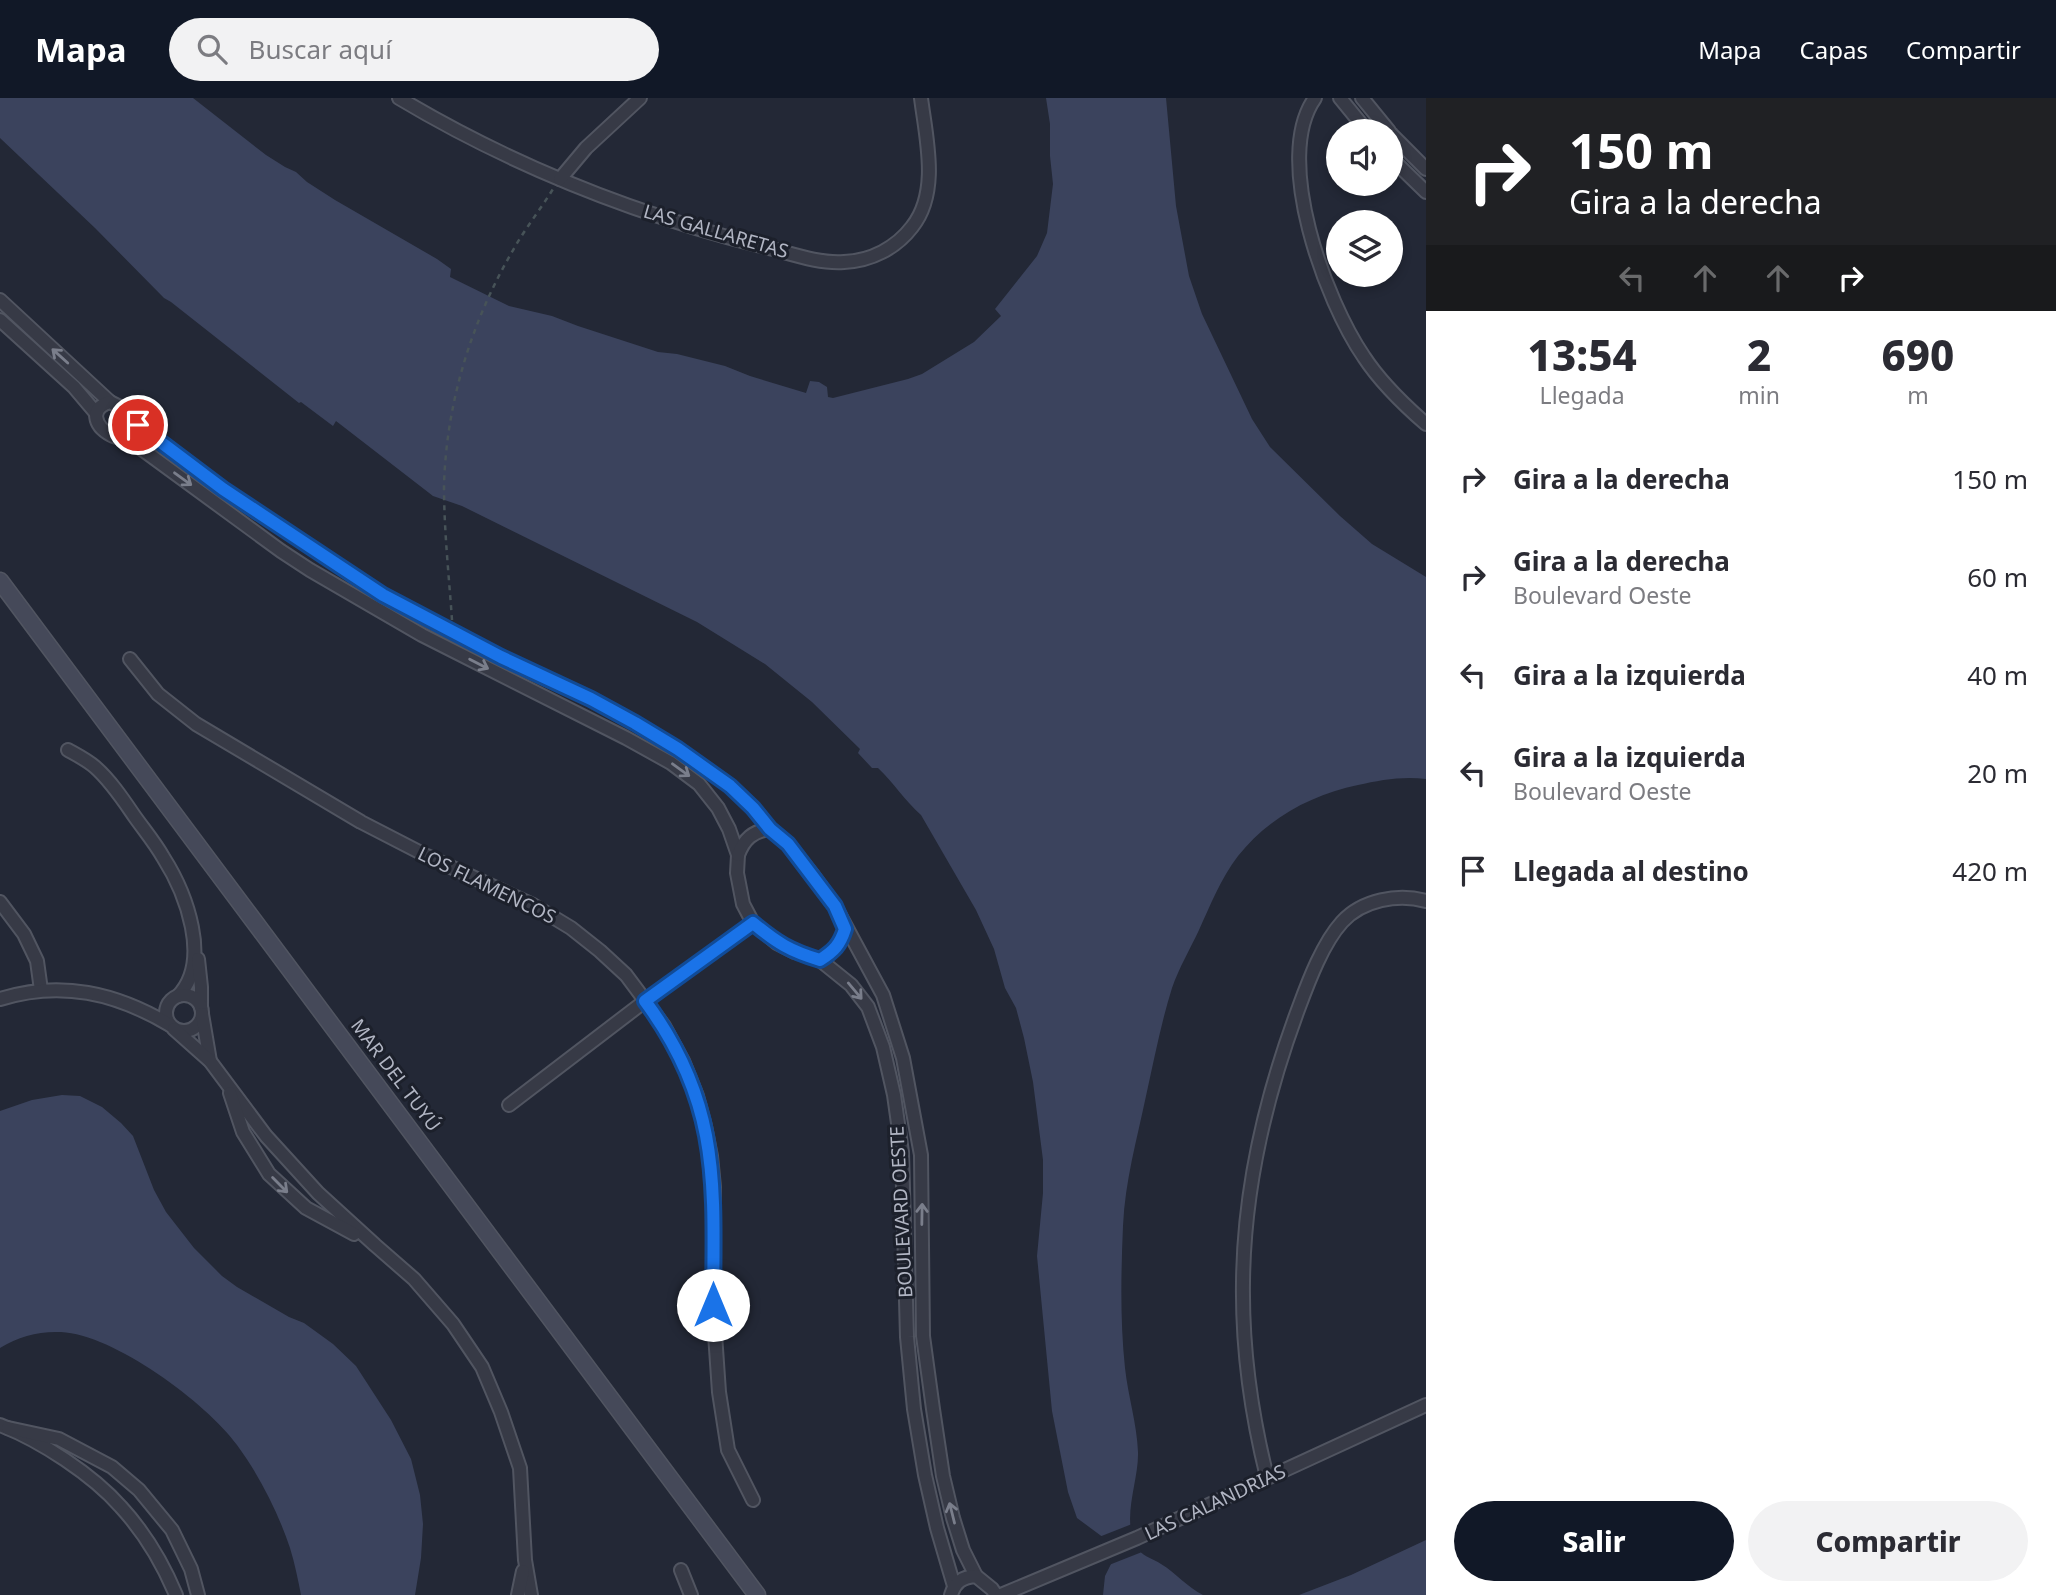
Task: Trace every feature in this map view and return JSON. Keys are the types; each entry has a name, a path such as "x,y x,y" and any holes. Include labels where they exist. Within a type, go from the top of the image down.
{"street":[{"name":"LAS GALLARETAS","path":"400,98 505,156 644,211 730,238 817,259 841,262 874,256 902,238 914,225 922,210 929,178 921,98"},
{"path":"561,179 586,148 640,98"},
{"path":"1315,98 1303,121 1300,168 1308,222 1324,279 1336,309 1364,358 1403,404 1426,425"},
{"path":"1340,98 1357,119"},
{"path":"1362,98 1379,119"},
{"path":"1403,146 1426,169"},
{"path":"1403,170 1426,192"},
{"path":"0,300 138,425 134,436 128,439"},
{"path":"0,320 74,387 96,413 103,429 114,437 128,439 281,551 422,635 671,763 699,784 718,808 738,855"},
{"path":"17,336 28,327"},
{"path":"96,413 98,407 110,402"},
{"name":"BOULEVARD OESTE","path":"138,425 223,489 383,595 453,634 591,699 678,749 730,786 770,829 788,844 812,874 835,906 845,929 883,995 911,1092 921,1155 923,1336 943,1476 963,1550 976,1576"},
{"path":"212,500 223,489"},
{"name":"MAR DEL TUYÚ","path":"0,582 757,1595"},
{"path":"422,635 430,621"},
{"name":"LOS FLAMENCOS","path":"130,659 152,687 196,724 361,822 533,905 571,928 626,975 663,1026 682,1060 697,1096 705,1125 713,1187 713,1305 719,1392 728,1450 753,1500"},
{"path":"626,738 635,723"},
{"path":"68,750 96,767 127,806 165,859 187,906 196,949 201,1011 210,1061"},
{"path":"509,1105 753,923 743,904 737,873 738,855 744,841 758,830 770,829"},
{"path":"1267,1477 1252,1413 1245,1345 1243,1281 1254,1163 1266,1106 1282,1052 1306,989 1323,951 1342,921 1360,908 1383,900 1402,898 1426,901"},
{"path":"0,902 24,934 37,961 41,990"},
{"name":"BOULEVARD OESTE","path":"753,923 777,943 820,960 851,985 868,1007 883,1047 894,1095 904,1186 907,1336 914,1409 925,1475 953,1590"},
{"path":"820,960 834,951 841,942 845,929"},
{"path":"196,949 195,965 190,979 166,1008 172,1027 210,1061 266,1136 318,1193 414,1279 453,1324 481,1367 501,1412 520,1468 525,1560 531,1595"},
{"path":"0,999 41,990 67,990 117,999 180,1031 192,1029 197,1025 201,1011 198,1003 189,996 153,1006 137,1007"},
{"path":"227,1083 243,1132 269,1174 306,1208 374,1245"},
{"path":"894,1095 911,1092"},
{"path":"251,1148 266,1136"},
{"path":"306,1208 318,1193"},
{"path":"907,1336 923,1336"},
{"name":"LAS CALANDRIAS","path":"1001,1595 1137,1538 1426,1405"},
{"path":"4,1426 59,1439 112,1467 139,1490 172,1530 191,1569 198,1595"},
{"path":"4,1426 44,1446 83,1472 121,1507 151,1547 176,1595"},
{"path":"83,1472 92,1456"},
{"path":"518,1595 525,1560"},
{"path":"681,1570 691,1595"},
{"path":"953,1590 960,1579 976,1576 996,1595"}],"path":[{"path":"453,634 444,518 452,414 476,327 496,282 513,250 561,179"}],"water":[{"path":"0,98 193,98 266,155 296,172 335,200 437,259 451,269 450,277 509,306 552,316 658,352 725,366 806,393 810,381 819,382 827,387 828,397 833,398 922,374 974,342 1001,316 995,309 1037,256 1047,233 1053,184 1046,98 1166,98 1176,206 1189,276 1202,314 1252,419 1270,447 1340,516 1372,544 1426,577 1426,779 1383,780 1324,795 1277,819 1238,856 1216,892 1172,988 1135,1144 1124,1209 1121,1279 1125,1368 1138,1452 1131,1502 1131,1527 1133,1539 1141,1552 1203,1595 1103,1595 1105,1576 1111,1559 1104,1538 1077,1518 1068,1492 1052,1411 1037,1256 1043,1160 1033,1082 1024,1038 994,949 976,910 921,815 878,768 872,768 858,753 860,749 812,702 765,664 697,622 462,506 433,496 336,421 333,426 299,403 164,298 0,138"},
{"path":"62,1095 80,1096 102,1107 133,1136 154,1190 166,1212 194,1248 222,1276 289,1317 304,1323 333,1344 356,1366 391,1420 411,1459 420,1495 423,1524 415,1595 301,1595 292,1554 280,1521 260,1481 237,1445 223,1428 182,1391 132,1358 82,1336 61,1332 29,1335 0,1348 0,1111 32,1100"},
{"path":"1426,1540 1426,1595 1299,1595 1351,1575"}],"pier":[{"path":"1132,1524 1142,1552 1109,1565 1099,1537"}],"route":[{"path":"138,425 223,489 383,595 453,634 591,699 678,749 730,786 753,808 770,829 788,844 835,906 845,929 841,942 834,951 820,960 777,943 753,923 645,1001 682,1060 697,1096 705,1125 713,1187 713,1305"}]}
